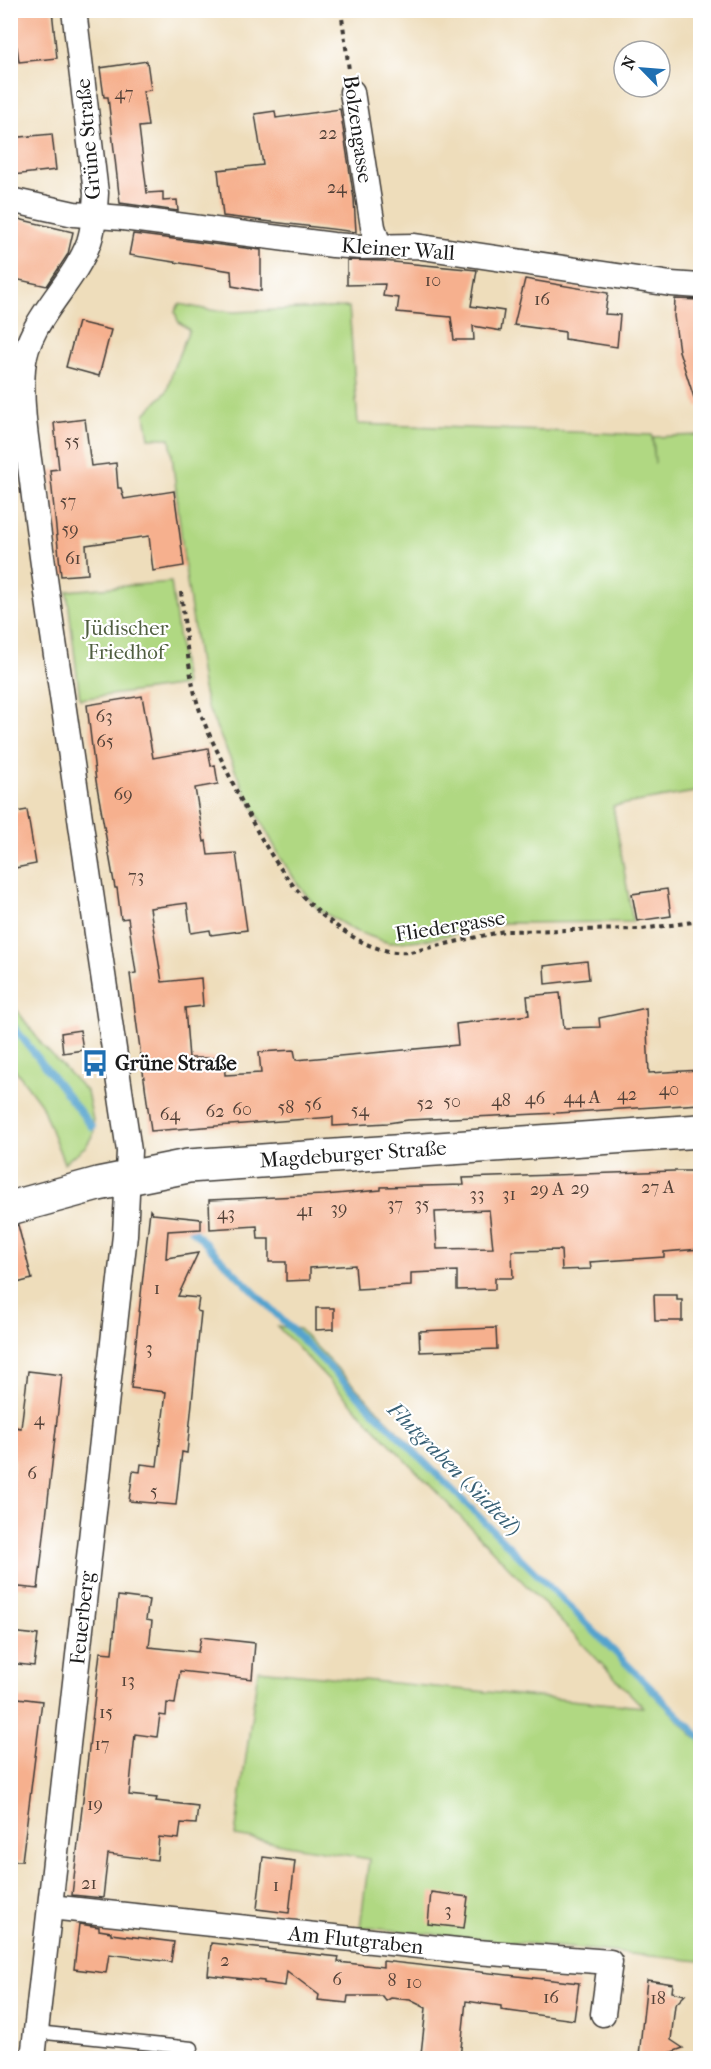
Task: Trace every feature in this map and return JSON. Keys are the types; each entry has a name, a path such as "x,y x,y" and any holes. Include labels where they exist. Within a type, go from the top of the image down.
{"main road":[{"name":"Magdeburger Straße","path":"10,1208 126,1178 188,1166 700,1131"}],"street":[{"name":"Grüne Straße","path":"74,10 95,183 95,216 89,242 81,258 28,346 23,366 23,388 26,437 46,590 129,1151 126,1178"},
{"name":"Bolzengasse","path":"352,92 373,226 380,246"},
{"name":"Kleiner Wall","path":"10,200 74,214 123,218 321,244 361,247 415,246 671,284 700,286"},
{"name":"Feuerberg","path":"33,2058 123,1246 126,1178"},
{"name":"Am Flutgraben","path":"50,1907 476,1952 610,1962 603,2014"}],"lane":[{"path":"36,2032 192,2048"}],"path":[{"name":"Bolzengasse","path":"341,10 352,92"},
{"name":"Fliedergasse","path":"180,591 199,708 224,764 253,823 286,879 317,912 338,928 366,944 395,953 411,952 504,931 642,929 700,921"}],"green space":[{"path":"179,304 234,312 349,307 358,424 652,435 655,464 653,437 700,435 700,791 613,806 633,922 503,923 431,939 389,943 355,931 318,909 299,886 244,790 207,706 185,568 170,438 149,438 145,414 167,391 173,369 189,330 178,321 175,312"},
{"name":"Jüdischer Friedhof","path":"171,582 185,685 80,699 67,591"},
{"path":"11,1002 43,1046 87,1092 94,1133 86,1146 64,1163 41,1104 11,1064"},
{"path":"277,1326 299,1329 696,1738 700,1739 700,1961 360,1927 369,1859 235,1836 258,1670 643,1707"}],"building":[{"path":"10,10 52,10 57,58 19,62 17,47 10,48"},
{"path":"147,61 151,90 143,91 148,126 139,127 147,193 163,192 163,201 177,200 178,211 120,203 108,97 104,97 100,68"},
{"path":"340,109 354,199 356,232 223,216 218,170 263,165 255,114 275,111 276,118"},
{"path":"52,134 56,170 13,175 10,138"},
{"path":"10,217 73,232 68,254 47,286 10,278"},
{"path":"133,234 261,250 261,291 232,286 231,271 129,255"},
{"path":"347,260 477,270 471,306 504,311 501,331 473,326 474,340 454,340 451,317 397,312 399,298 383,296 385,284 347,285"},
{"path":"525,279 608,293 605,314 620,315 617,347 565,339 565,332 514,325"},
{"path":"675,299 700,300 700,406 697,407 679,351 674,316"},
{"path":"78,322 111,330 99,376 66,367"},
{"path":"85,419 91,466 116,463 118,488 121,488 124,499 174,491 184,566 153,571 149,536 86,545 88,574 61,576 50,470 59,469 54,423"},
{"path":"142,696 153,758 208,748 211,766 215,765 218,784 195,788 204,842 206,841 208,855 236,853 247,930 211,935 210,930 191,933 187,903 150,908 162,982 201,978 203,1006 185,1008 189,1058 224,1058 225,1075 261,1073 259,1052 294,1050 296,1060 458,1045 456,1024 529,1015 527,996 560,993 564,1028 600,1027 599,1018 646,1008 649,1073 700,1070 700,1104 333,1126 333,1117 151,1131 130,974 136,973 128,918 121,919 117,888 115,888 96,781 87,705"},
{"path":"27,810 36,864 10,869 10,813"},
{"path":"667,889 671,916 637,921 632,894"},
{"path":"587,961 589,979 545,984 544,966"},
{"path":"80,1030 83,1050 63,1053 61,1033"},
{"path":"700,1171 700,1249 664,1252 664,1257 590,1262 591,1269 562,1270 561,1250 512,1251 513,1278 495,1278 495,1289 457,1290 457,1271 411,1273 411,1286 357,1289 355,1265 310,1268 310,1280 286,1281 286,1262 269,1262 269,1239 258,1239 257,1226 210,1229 209,1200 324,1195 381,1190 381,1187 464,1185 463,1178","holes":["489,1210 493,1248 437,1249 435,1212"]},
{"path":"150,1210 153,1214 201,1219 201,1229 168,1231 166,1258 198,1253 178,1296 199,1298 197,1311 201,1312 187,1453 182,1452 176,1505 129,1501 133,1471 140,1472 141,1464 157,1466 166,1392 131,1388"},
{"path":"18,1225 32,1279 10,1285 10,1226"},
{"path":"654,1295 677,1295 677,1300 682,1300 682,1321 655,1321"},
{"path":"316,1308 334,1308 334,1329 316,1330"},
{"path":"496,1328 497,1349 420,1352 419,1331"},
{"path":"28,1371 62,1375 38,1589 10,1586 10,1498 15,1459 10,1459 10,1426 21,1428"},
{"path":"118,1596 149,1600 146,1620 152,1621 149,1647 198,1652 201,1637 255,1643 252,1679 180,1671 175,1704 167,1703 166,1716 160,1715 157,1737 135,1734 129,1795 198,1806 196,1824 181,1823 179,1839 159,1837 157,1860 108,1854 103,1898 72,1895 100,1652 112,1653"},
{"path":"10,1632 38,1635 34,1666 10,1663"},
{"path":"10,1697 42,1701 22,1861 10,1861 10,1781 15,1743 10,1742"},
{"path":"263,1857 295,1861 289,1913 257,1909"},
{"path":"431,1892 468,1897 464,1928 428,1924"},
{"path":"79,1924 99,1927 99,1930 111,1932 111,1934 174,1942 171,1962 109,1954 106,1973 74,1969"},
{"path":"211,1943 339,1957 338,1962 383,1967 383,1961 579,1983 574,2020 501,2010 501,2006 466,2001 460,2058 435,2058 435,2055 421,2054 426,2008 410,2000 391,1998 386,2001 382,1996 348,1996 347,2003 318,2000 319,1995 287,1971 285,1986 264,1983 264,1981 208,1975"},
{"path":"647,1980 673,1984 672,1992 685,1995 675,2005 671,2040 683,2048 669,2053 669,2058 639,2056"}],"waterway":[{"name":"Flutgraben (Südteil)","path":"10,1022 92,1127"},
{"name":"Flutgraben (Südteil)","path":"187,1225 700,1737"}],"place":[{"name":"Grüne Straße","path":"95,1063"}]}
